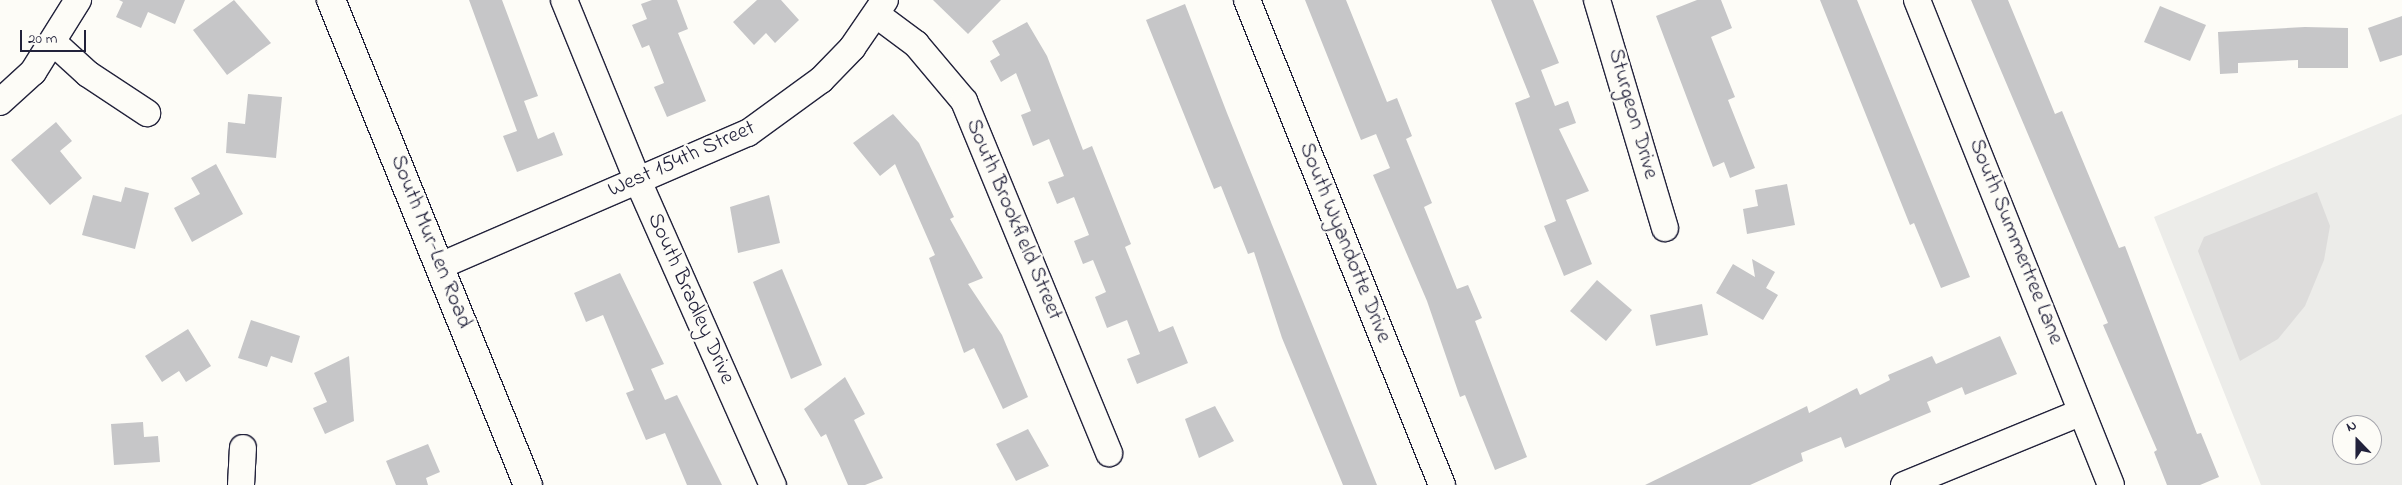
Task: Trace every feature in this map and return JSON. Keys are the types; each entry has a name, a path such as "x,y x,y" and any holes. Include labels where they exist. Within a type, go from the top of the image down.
{"main road":[{"name":"South Mur-Len Road","path":"331,0 528,485"}],"street":[{"path":"0,102 33,72 54,43 78,0"},
{"name":"South Bradley Drive","path":"564,0 638,180 774,485"},
{"name":"South Wyandotte Drive","path":"1247,0 1442,485"},
{"name":"Sturgeon Drive","path":"1597,0 1665,228"},
{"name":"South Summertree Lane","path":"1917,0 2111,485"},
{"name":"West 154th Street","path":"440,266 725,144 781,112 821,80 881,8"},
{"name":"South Brookfield Street","path":"881,8 916,44 964,102 1109,453"},
{"path":"54,43 88,74 147,113"},
{"path":"1904,485 2082,412"},
{"path":"240,485 243,448"}],"shaded area":[{"path":"2402,114 2402,485 2261,485 2154,217"},
{"path":"2317,192 2330,226 2324,260 2305,306 2278,339 2240,361 2198,251 2204,237"}],"building":[{"path":"119,0 185,0 175,24 148,12 141,28 116,17 123,2"},
{"path":"234,0 271,43 227,75 193,30"},
{"path":"469,0 502,0 538,96 524,101 538,139 554,132 563,155 517,172 503,136 517,131"},
{"path":"652,0 677,0 688,29 678,33 706,101 667,117 654,87 664,83 649,45 642,48 632,25 647,19 641,4"},
{"path":"757,0 781,0 799,20 775,43 766,33 754,45 733,22"},
{"path":"933,0 1001,0 968,34"},
{"path":"1305,0 1346,0 1387,102 1397,98 1412,136 1406,139 1432,203 1424,207 1457,289 1468,285 1482,318 1475,321 1527,457 1495,470 1465,395 1460,397 1427,301 1373,175 1390,168 1376,134 1361,140"},
{"path":"1491,0 1533,0 1559,63 1541,70 1555,106 1568,101 1576,123 1559,129 1589,191 1566,200 1592,264 1564,276 1544,226 1556,221 1515,103 1530,97"},
{"path":"1697,0 1721,0 1732,28 1711,37 1735,97 1728,100 1755,168 1730,178 1724,162 1713,167 1656,16"},
{"path":"1820,0 1857,0 1970,277 1941,288 1914,223 1910,225"},
{"path":"1971,0 2008,0 2055,114 2062,111 2119,248 2125,246 2197,434 2201,433 2219,477 2200,485 2167,485 2154,452 2157,450 2103,325 2108,323"},
{"path":"1185,4 1377,485 1343,485 1282,338 1254,252 1248,254 1221,186 1214,189 1146,20"},
{"path":"2160,6 2206,25 2190,61 2144,42"},
{"path":"2402,16 2402,55 2380,62 2368,28"},
{"path":"1027,22 1047,56 1083,150 1092,146 1131,244 1125,247 1159,332 1173,326 1188,363 1137,384 1127,359 1140,354 1127,320 1107,328 1095,297 1106,292 1093,260 1083,264 1074,241 1089,235 1074,197 1057,204 1048,182 1064,176 1049,139 1033,146 1021,115 1031,111 1016,73 1001,82 990,61 1000,55 992,41"},
{"path":"2305,27 2348,28 2348,68 2298,68 2298,60 2238,63 2238,73 2220,74 2218,32"},
{"path":"248,94 282,97 276,158 226,153 228,122 245,124"},
{"path":"893,114 919,143 954,217 950,219 983,278 968,284 1002,335 1028,397 1003,409 974,348 964,353 929,258 935,255 895,164 880,176 853,143"},
{"path":"56,122 72,141 60,151 82,178 50,205 11,160"},
{"path":"216,164 243,214 192,242 174,208 200,194 191,178"},
{"path":"1787,184 1795,225 1747,234 1743,209 1758,206 1755,190"},
{"path":"125,187 149,193 135,249 82,235 93,195 121,202"},
{"path":"769,195 780,243 738,253 730,207"},
{"path":"1752,259 1775,272 1766,288 1778,295 1763,320 1716,293 1733,264 1755,277"},
{"path":"782,269 822,365 791,379 753,282"},
{"path":"620,273 664,364 651,369 665,400 677,395 722,485 687,485 665,433 646,440 626,393 634,390 603,315 586,322 574,293"},
{"path":"1597,280 1632,310 1606,341 1570,311"},
{"path":"1702,304 1708,335 1656,346 1650,315"},
{"path":"251,320 300,336 292,363 271,356 267,367 238,358"},
{"path":"188,329 211,366 186,382 179,371 162,382 145,356"},
{"path":"2000,336 2017,374 1965,395 1962,387 1927,402 1931,412 1845,448 1841,437 1801,453 1803,461 1750,485 1645,485 1807,406 1809,413 1857,388 1860,395 1890,380 1888,375 1932,356 1936,364"},
{"path":"349,356 354,421 325,434 313,408 327,402 314,373"},
{"path":"845,377 865,414 854,420 883,478 865,485 848,485 826,434 821,437 804,409"},
{"path":"1215,406 1234,441 1199,458 1185,419"},
{"path":"143,422 144,437 158,436 160,462 114,465 111,424"},
{"path":"1028,429 1049,466 1016,481 996,444"},
{"path":"428,444 440,472 426,478 428,485 396,485 386,461"}]}
